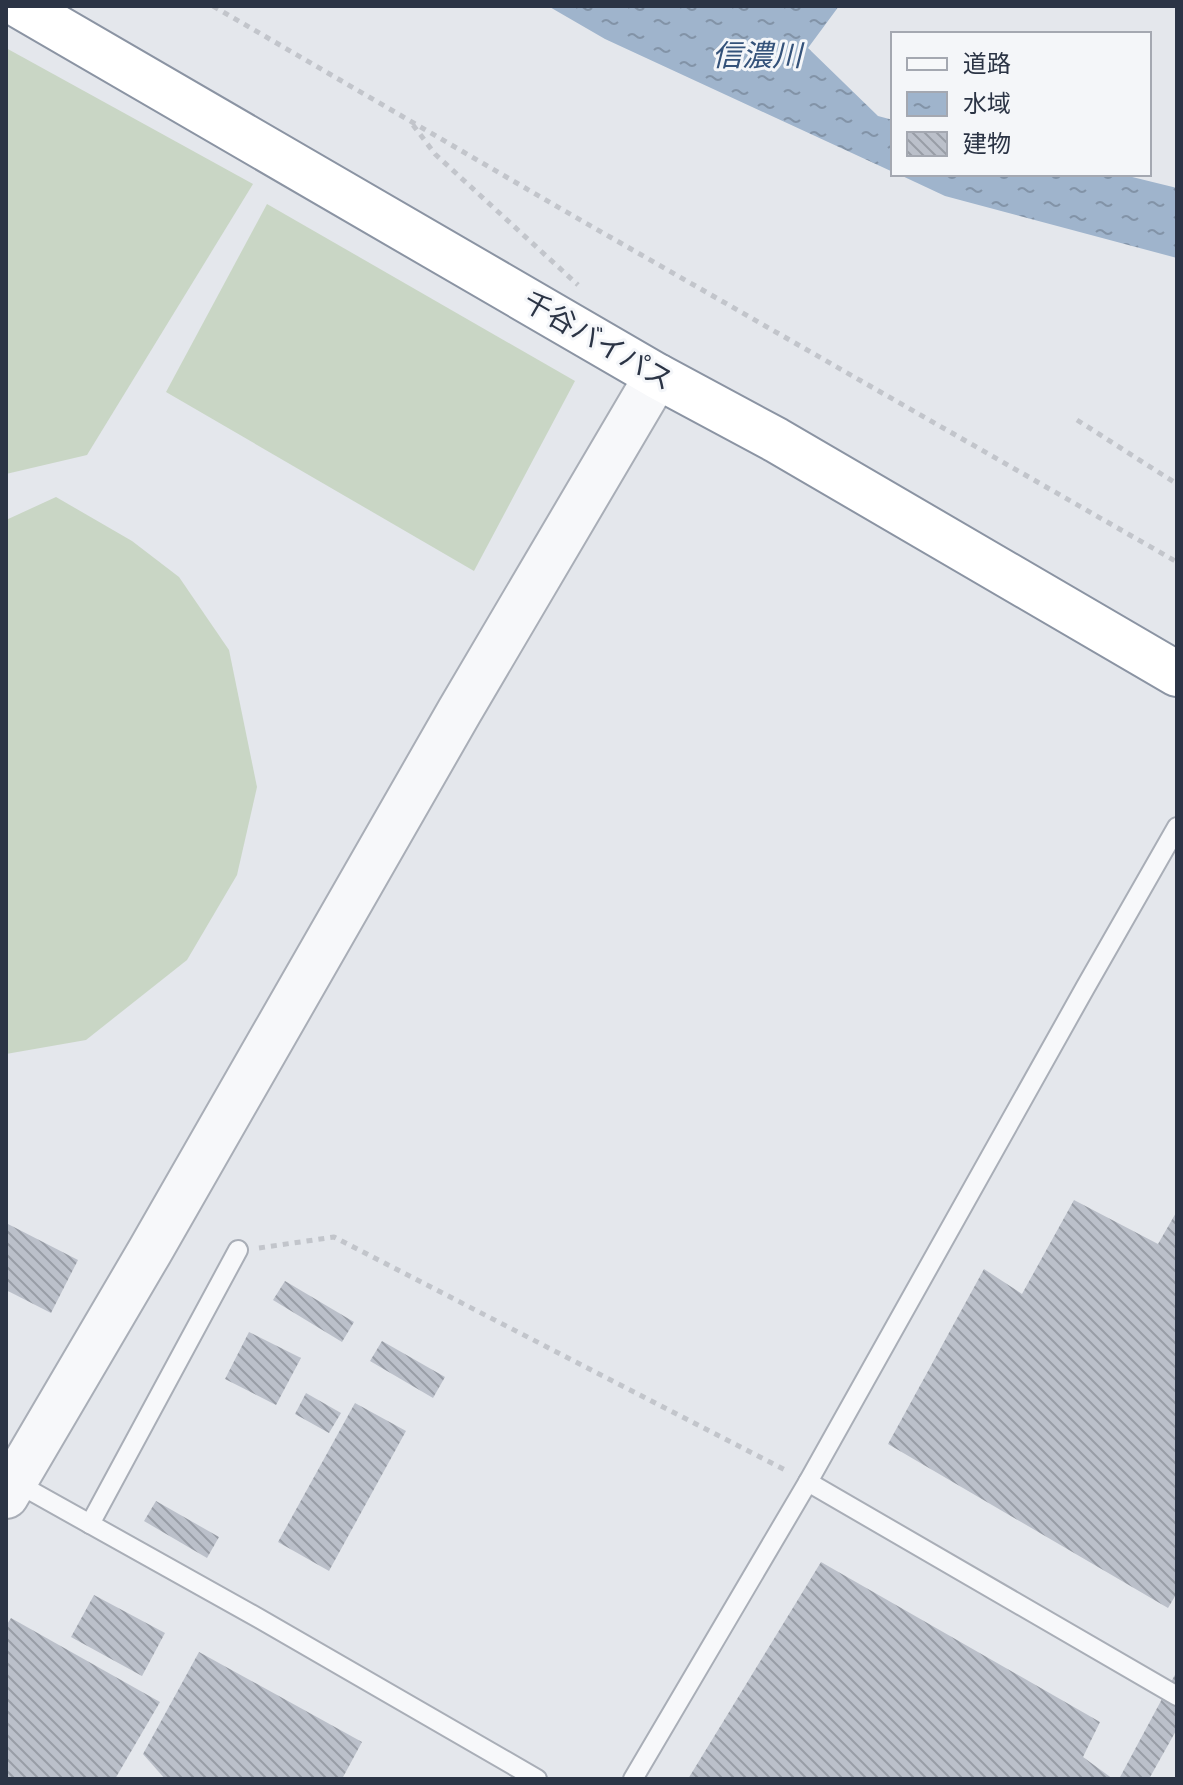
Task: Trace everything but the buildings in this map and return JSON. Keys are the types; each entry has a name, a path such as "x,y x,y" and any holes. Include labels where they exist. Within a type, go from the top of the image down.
{"highway":[{"name":"千谷バイパス","path":"20,6 1177,674"}],"street":[{"path":"10,1489 657,376"}],"lane":[{"path":"633,1779 808,1482 1177,827"},
{"path":"90,1524 238,1250"},
{"path":"808,1482 1177,1696"},
{"path":"10,1489 90,1524 537,1779"}],"path":[{"path":"213,6 1177,562"},
{"path":"410,121 435,154 586,293"},
{"path":"1077,420 1177,484"},
{"path":"238,1250 334,1237 808,1482"}],"green space":[{"path":"6,48 253,184 87,455 6,474"},
{"path":"267,204 575,381 474,571 166,392"},
{"path":"56,497 132,541 179,577 229,650 257,787 237,875 187,960 86,1040 6,1054 6,520"}],"water":[{"name":"信濃川","path":"548,6 839,6 808,48 878,116 891,119 891,171 605,39"},
{"path":"902,176 1128,176 1177,188 1177,258 945,196"}]}
